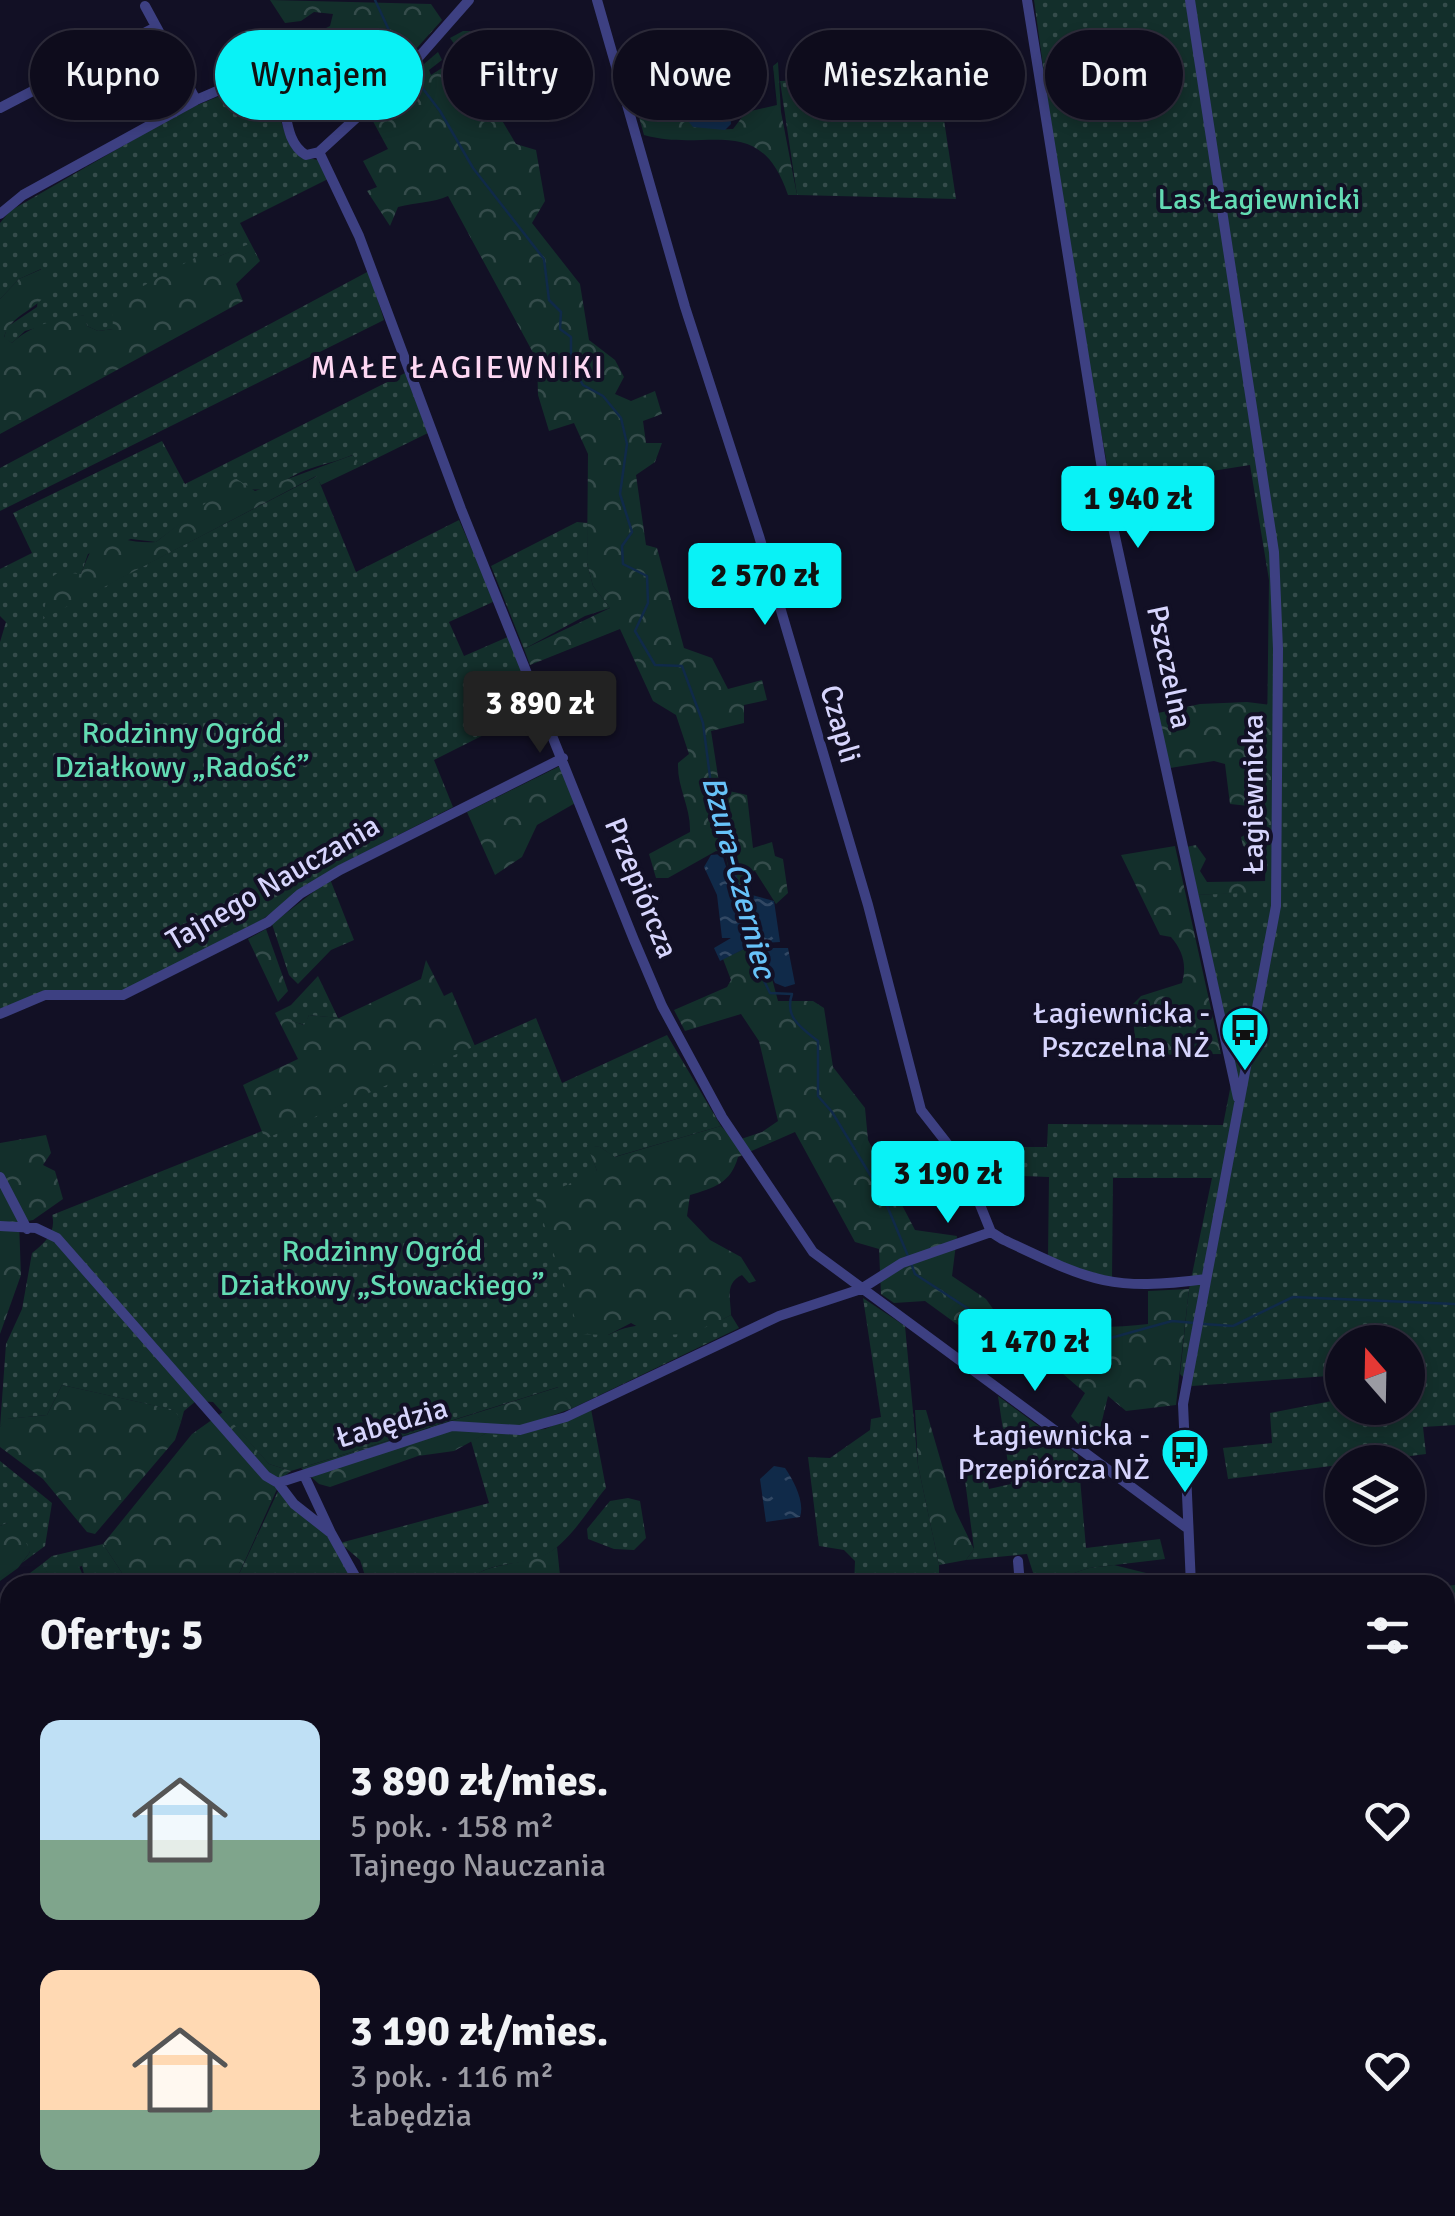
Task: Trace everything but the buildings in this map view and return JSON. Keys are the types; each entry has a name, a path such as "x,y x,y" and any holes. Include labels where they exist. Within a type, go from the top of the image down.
{"street":[{"path":"320,152 415,62 468,0"},
{"name":"Czapli","path":"597,0 685,306 759,536 868,906 920,1110 964,1165 991,1232"},
{"name":"Pszczelna","path":"1027,0 1107,500 1240,1104"},
{"name":"Łagiewnicka","path":"1189,1575 1183,1404 1276,906 1277,587 1190,0"},
{"path":"2,208 196,100 145,6"},
{"path":"0,108 154,28"},
{"name":"Przepiórcza","path":"196,100 265,72 274,78 293,142 306,155 320,152 353,221 461,509 662,1006 722,1117 805,1242 861,1289 1187,1528"},
{"name":"Tajnego Nauczania","path":"0,1014 45,995 122,995 268,922 300,894 340,870 563,758"},
{"path":"0,1177 26,1229"},
{"path":"0,1226 36,1228 57,1238 129,1325 160,1351 266,1476 331,1532"},
{"path":"991,1232 1095,1281 1150,1287 1206,1280"},
{"name":"Łabędzia","path":"278,1483 452,1426 506,1431 534,1428 581,1410 779,1316 861,1289 902,1264 991,1232"},
{"path":"304,1475 355,1575"},
{"path":"1018,1561 1019,1575"}],"green space":[{"path":"270,0 431,4 442,20 423,41 423,30 322,30 330,26 333,14 314,12 301,21 285,23"},
{"name":"Las Łagiewnicki","path":"1034,0 1455,0 1455,1425 1423,1427 1425,1445 1325,1445 1325,1467 1228,1479 1223,1448 1272,1443 1270,1413 1325,1402 1325,1425 1425,1425 1425,1325 1325,1325 1325,1376 1192,1386 1180,1374 1189,1289 1212,1178 1113,1178 1112,1277 1098,1277 1048,1256 1049,1177 976,1174 965,1150 957,1147 1047,1147 1048,1124 1223,1125 1235,1064 1196,895 1265,891 1269,580 1250,465 1111,487 1066,235 1050,120 1183,120 1183,30 1045,30 1045,81"},
{"path":"438,52 442,60 429,70 431,75 443,67 443,120 502,120 516,144 536,150 545,201 532,223 580,284 589,340 615,360 624,377 615,394 631,401 655,391 662,414 643,421 646,443 662,443 655,462 636,475 646,545 657,548 684,648 712,658 728,689 762,680 767,700 744,705 744,723 711,731 720,789 747,795 753,848 772,842 775,856 783,859 788,893 776,904 755,871 744,874 778,1001 813,1001 824,1008 833,1067 865,1108 868,1140 915,1230 957,1236 952,1276 986,1299 998,1316 1072,1326 1148,1324 1148,1291 1189,1289 1176,1405 1126,1411 1108,1396 1099,1433 1088,1435 1071,1416 1085,1393 1054,1366 999,1343 972,1325 958,1325 925,1301 894,1303 881,1294 879,1249 855,1242 795,1132 738,1157 731,1173 720,1183 690,1195 687,1216 710,1240 741,1257 756,1281 749,1283 742,1275 736,1278 730,1292 731,1315 681,1334 657,1333 631,1323 608,1335 580,1334 536,1199 597,1171 587,1145 600,1147 615,1157 721,1126 735,1141 762,1132 778,1121 759,1041 741,1014 685,1031 674,1010 727,987 731,980 723,959 746,948 725,853 716,851 668,878 656,878 649,854 690,832 678,763 689,754 676,715 653,701 620,629 530,665 524,649 610,608 593,586 587,563 588,454 574,423 549,431 538,395 537,360 448,196 398,207 390,226 367,191 377,187 363,161 388,149 372,120 423,120 423,65"},
{"path":"778,62 781,112 797,195 788,195 776,169 763,153 747,144 644,135 640,120 686,120 733,129 740,120 767,120 767,107 777,105 773,66"},
{"path":"780,81 787,81 787,120 944,120 956,199 797,195"},
{"path":"215,98 215,120 281,120 297,150 319,160 330,178 240,223 260,261 249,245 217,257 114,313 113,329 98,331 87,326 84,315 25,331 12,343 4,338 7,327 37,307 41,269 19,279 0,299 0,223 10,211 168,120 195,120 195,106"},
{"path":"249,244 260,261 236,284 243,301 0,434 0,299 19,279 42,269 52,275 46,295 8,328 4,337 12,343 36,327 75,316 85,315 87,326 98,331 113,329 112,303 200,255 217,257"},
{"path":"369,271 384,320 0,511 0,468"},
{"name":"Rodzinny Ogród Działkowy „Radość”","path":"405,373 428,433 361,466 352,455 270,487 242,487 206,505 156,542 131,539 88,554 81,574 73,576 43,618 317,476 356,572 459,520 495,601 449,622 464,656 510,636 537,708 434,760 453,807 334,868 260,921 122,991 43,991 0,1011 0,642 6,622 0,616 0,569 32,553 13,513 162,441 185,484"},
{"path":"353,455 361,466 321,485 316,476 43,619 49,579 59,572 81,574 101,539 156,542 207,502 203,494 208,481 232,476 255,491"},
{"path":"577,522 588,523 587,563 593,586 610,608 585,616 524,649 491,566"},
{"path":"1200,704 1271,705 1271,846 1253,850 1243,846 1241,837 1249,833 1249,806 1230,804 1225,764 1214,761 1170,768 1158,713"},
{"path":"560,766 577,802 537,825 522,857 495,875 467,812"},
{"path":"1196,845 1206,859 1200,871 1207,882 1268,881 1269,892 1196,895 1186,847"},
{"path":"1175,846 1221,1054 1144,1055 1135,1039 1132,1005 1141,996 1182,983 1184,964 1171,937 1160,935 1121,855"},
{"path":"330,879 354,940 331,950 298,984 289,975 272,924"},
{"path":"266,929 288,991 278,1002 248,939"},
{"path":"426,960 444,996 452,992 475,1046 265,1139 243,1085 298,1059 275,1013 291,1005 292,1021 304,1025 309,1015 339,1018 421,979"},
{"path":"318,976 338,1018 309,1015 305,1025 291,1021 291,1005"},
{"name":"Rodzinny Ogród Działkowy „Słowackiego”","path":"536,1018 562,1083 667,1035 721,1126 614,1157 600,1147 588,1146 597,1171 608,1335 640,1325 698,1326 731,1315 739,1328 573,1408 558,1387 291,1471 269,1464 213,1402 196,1401 184,1411 181,1422 174,1410 62,1385 47,1415 7,1419 0,1427 6,1344 22,1309 32,1253 51,1232 52,1215 262,1131 266,1138"},
{"path":"46,1135 51,1153 43,1165 55,1171 63,1199 33,1220 19,1223 21,1275 0,1334 0,1143"},
{"path":"863,1298 905,1326 918,1465 939,1575 854,1575 855,1561 844,1550 819,1546 808,1457 830,1458 870,1430 871,1419 881,1417"},
{"path":"62,1385 175,1410 181,1422 175,1440 95,1534 87,1532 43,1479 0,1447 0,1427 6,1419 47,1415"},
{"path":"559,1387 573,1408 498,1435 485,1434 454,1451 418,1456 330,1487 319,1484 301,1468"},
{"path":"998,1396 1078,1455 1086,1548 1160,1539 1165,1559 1089,1568 1068,1575 1034,1575 1027,1554 966,1560 974,1549 963,1465 983,1461 989,1489 1011,1484"},
{"path":"591,1409 606,1488 569,1536 551,1552 476,1575 365,1575 360,1560 340,1543 489,1503 471,1441 485,1434 545,1429"},
{"path":"915,1410 926,1410 955,1510 974,1549 966,1560 939,1565 918,1465"},
{"path":"223,1412 269,1464 291,1471 282,1478 238,1575 123,1575 103,1544 192,1434"},
{"path":"0,1461 52,1503 45,1546 22,1563 30,1552 7,1523 0,1526"},
{"path":"279,1489 328,1534 350,1575 239,1575"},
{"path":"610,1501 640,1501 646,1538 634,1550 614,1549 588,1539 587,1529"},
{"path":"7,1523 21,1530 30,1552 8,1575 0,1575 0,1526"},
{"path":"103,1544 123,1575 84,1575 82,1566 48,1575 42,1564 52,1556"},
{"path":"557,1547 560,1575 475,1575 494,1567"},
{"path":"42,1564 49,1575 27,1575"},
{"path":"78,1564 83,1575 49,1575"},
{"path":"1114,1565 1154,1575 1068,1575"}],"water":[{"path":"731,120 731,124 725,130 693,127 689,122"},
{"path":"722,854 744,924 746,948 720,961 714,948 731,938 722,938 717,895 704,867 711,855"},
{"path":"752,895 774,901 780,942 761,943"},
{"path":"766,948 788,948 795,984 785,987 775,983 766,964"},
{"path":"774,1466 785,1468 792,1479 800,1498 800,1517 766,1522 760,1479"}],"waterway":[{"name":"Bzura-Czerniec","path":"375,0 389,30"},
{"name":"Bzura-Czerniec","path":"423,89 473,168 544,259 549,300 561,312 560,329 571,337 571,364 583,385 603,396 621,418 627,444 620,494 632,532 622,546 623,564 647,576 648,603 635,631 655,665 682,666 703,723 713,800 750,925 751,942 759,953 757,966 770,993 792,994 792,1016 818,1041 818,1096 832,1112 883,1196 908,1256"},
{"name":"Bzura-Czerniec","path":"911,1263 915,1274 990,1323 1056,1339 1073,1337 1096,1342 1172,1321 1195,1323"},
{"name":"Bzura-Czerniec","path":"1203,1324 1233,1326 1293,1297 1455,1304"}],"place":[{"name":"Łagiewnicka - Pszczelna NŻ","path":"1245,1072"},
{"name":"Łagiewnicka - Przepiórcza NŻ","path":"1185,1494"}],"district":[{"name":"MAŁE ŁAGIEWNIKI","path":"458,367"}]}
